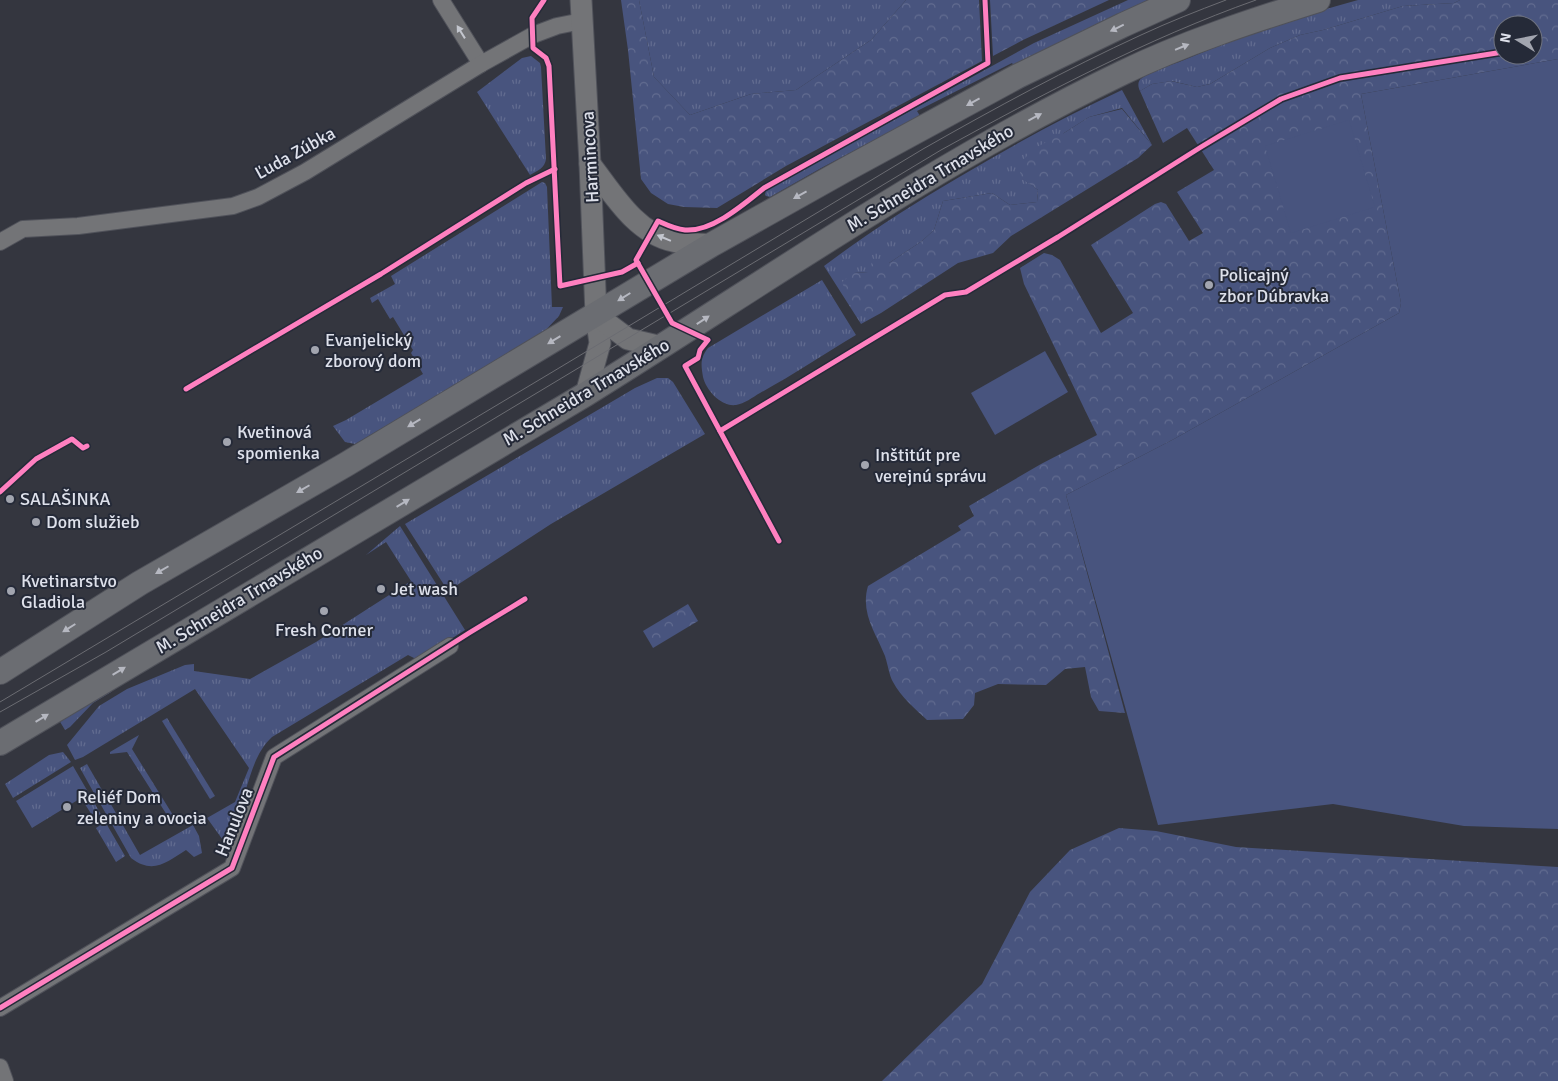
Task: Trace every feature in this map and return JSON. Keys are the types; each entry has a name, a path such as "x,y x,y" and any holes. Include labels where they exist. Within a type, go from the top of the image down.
{"main road":[{"path":"0,672 140,583 345,465 711,245 1018,76 1178,0"},
{"name":"M. Schneidra Trnavského","path":"0,743 586,394 903,193 1034,117 1123,72 1180,48 1244,24 1318,0"}],"street":[{"path":"440,0 481,64"},
{"name":"Harmincova","path":"581,0 596,315 600,343 586,394"},
{"name":"Ľuda Zúbka","path":"0,242 23,229 78,226 244,203 305,172 481,64 533,35 557,26 582,21"},
{"path":"590,164 627,211 652,233 673,242 711,245"},
{"path":"596,315 628,339 662,347"},
{"name":"Hanulova","path":"0,1008 232,868 274,757 450,646"}],"green space":[{"path":"621,0 639,0 654,77 690,115 751,94 796,90 871,40 906,0 979,0 982,61 786,166 717,208 684,207 668,204 651,193 641,179"},
{"path":"639,0 906,0 871,40 796,90 751,94 690,115 654,77"},
{"path":"990,0 1109,0 993,56"},
{"path":"1128,0 1150,0 1078,33 1014,66 1012,63 917,111 920,116 770,197 765,195 766,190 1034,43"},
{"path":"1358,0 1460,0 1454,3 1403,6 1300,35 1270,48 1210,84 1197,87 1172,81 1152,84 1140,91 1139,89 1140,79 1157,70 1270,27"},
{"path":"1460,0 1558,0 1558,59 1543,62 1543,15 1493,15 1493,65 1524,65 1361,94 1401,303 1399,313 1174,439 1066,495 1125,713 1099,711 1091,697 1085,667 1065,669 1046,685 998,684 975,693 974,705 963,719 927,720 904,698 892,679 885,656 867,614 866,596 868,586 961,530 958,526 974,516 969,506 1041,464 1097,435 1024,284 1020,268 1044,253 1060,260 1101,333 1133,313 1091,245 1161,202 1166,204 1189,241 1203,233 1177,192 1214,170 1187,128 1163,143 1140,91 1152,84 1171,81 1197,87 1210,84 1270,48 1300,35 1403,6 1454,3"},
{"path":"531,56 540,63 541,67 546,159 538,171 530,175 477,92 522,58"},
{"path":"1558,59 1558,829 1464,826 1333,804 1158,825 1066,495 1174,439 1399,313 1401,303 1361,94 1524,65 1543,65 1543,62"},
{"path":"1122,90 1152,145 1122,108 1089,117 1064,133 1022,178 1038,190 1037,202 1010,205 992,193 943,201 934,230 922,241 889,263 869,272 854,273 868,313 881,313 861,324 824,266 891,219 961,176 1040,131"},
{"path":"1122,109 1152,145 1138,158 1011,236 993,253 958,263 881,313 868,313 848,299 842,282 854,273 868,272 872,262 889,263 922,241 934,230 943,201 992,193 1010,205 1037,202 1038,190 1021,178 1019,165 1033,149 1089,117"},
{"path":"1349,120 1375,207 1291,233 1265,146"},
{"path":"542,182 547,187 552,307 563,307 559,316 541,335 355,444 345,442 333,426 423,374 411,353 413,350 393,317 390,319 378,299 372,303 370,298 395,284 391,276"},
{"path":"822,280 856,335 742,403 730,405 715,397 707,387 702,373 702,358 708,348"},
{"path":"1045,351 1068,392 995,435 971,393"},
{"path":"657,378 668,378 673,382 705,434 551,524 448,591 405,524 635,388"},
{"path":"400,526 465,630 418,660 408,655 272,737 262,748 256,761 225,843 207,818 235,802 249,768 195,689 75,760 67,745 99,706 127,689 185,665 194,664 194,671 250,679 316,642 411,581 386,542 366,555"},
{"path":"688,604 698,621 653,648 643,631"},
{"path":"112,690 93,703 65,730 59,720"},
{"path":"167,718 215,796 210,799 162,721"},
{"path":"139,735 132,749 176,820 172,823 127,752 110,754 110,752"},
{"path":"63,752 71,762 13,798 5,784 49,755"},
{"path":"87,764 102,790 95,795 80,768"},
{"path":"73,766 125,856 116,862 96,828 99,826 81,798 32,828 16,801"},
{"path":"105,794 140,855 193,825 199,836 202,853 194,857 186,850 160,865 146,866 139,863 131,858 97,798"},
{"path":"1119,828 1156,831 1236,847 1558,867 1558,1081 882,1081 982,984 1030,892 1070,850"}],"tram line":[{"path":"0,702 923,149 1086,61 1194,12 1226,0"},
{"path":"0,712 106,652 941,150 1056,88 1135,50 1215,15 1256,0"}],"cycle path":[{"path":"544,0 532,18 533,48 546,58 549,66 560,286 622,272 638,263"},
{"path":"779,541 685,366 698,358 700,350 708,340 672,323 636,260 658,221 674,228 685,230 706,227 727,216 764,188 988,63 985,0"},
{"path":"720,431 945,295 966,292 1281,99 1340,78 1493,54"},
{"path":"186,389 381,274 526,183 555,169"},
{"path":"0,492 36,459 72,439 83,448 87,446"},
{"path":"0,1008 232,868 274,757 525,599"}],"place":[{"name":"Policajný zbor Dúbravka","path":"1209,285"},
{"name":"Evanjelický zborový dom","path":"315,350"},
{"name":"Kvetinová spomienka","path":"227,442"},
{"name":"Inštitút pre verejnú správu","path":"865,465"},
{"name":"SALAŠINKA","path":"10,499"},
{"name":"Dom služieb","path":"36,522"},
{"name":"Jet wash","path":"381,589"},
{"name":"Kvetinarstvo Gladiola","path":"11,591"},
{"name":"Fresh Corner","path":"324,611"},
{"name":"Reliéf Dom zeleniny a ovocia","path":"67,807"}]}
